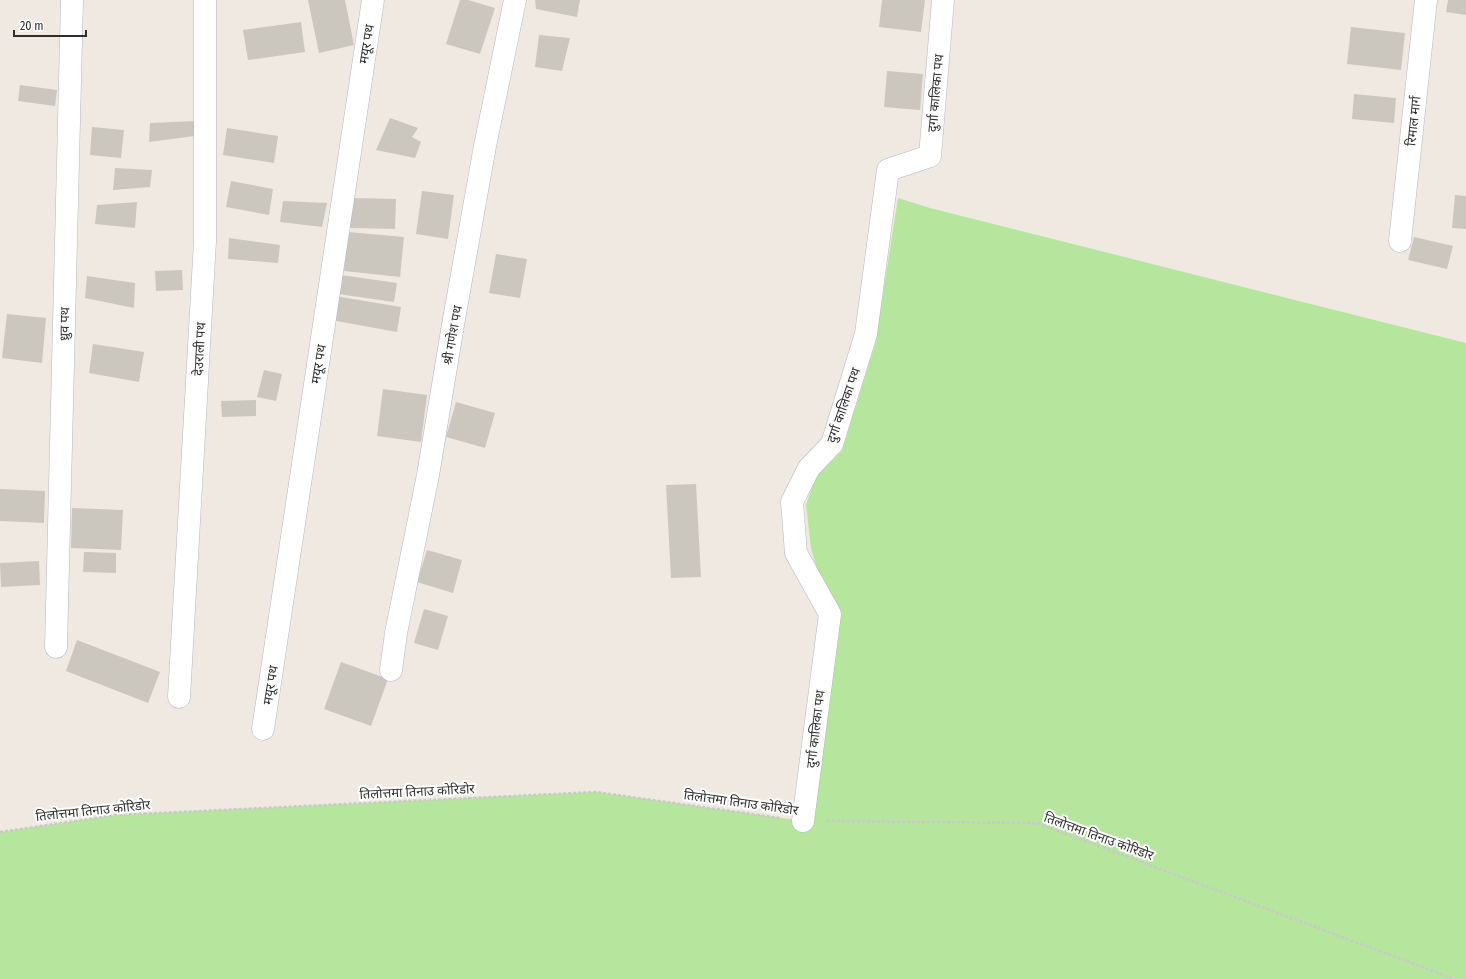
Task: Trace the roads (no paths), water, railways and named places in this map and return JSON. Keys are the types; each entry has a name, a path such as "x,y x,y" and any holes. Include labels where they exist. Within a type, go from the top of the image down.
{"street":[{"name":"ध्रुव पथ","path":"56,647 72,0"},
{"name":"देउराली पथ","path":"179,697 205,241 205,0"},
{"name":"मयूर पथ","path":"263,729 373,0"},
{"name":"श्री गणेश पथ","path":"391,670 396,633 428,475 485,146 515,0"},
{"name":"दुर्गा कालिका पथ","path":"803,821 830,614 796,553 792,502 810,468 832,444 866,334 888,170 930,156 943,0"},
{"name":"रिमाल मार्ग","path":"1400,241 1426,0"}]}
